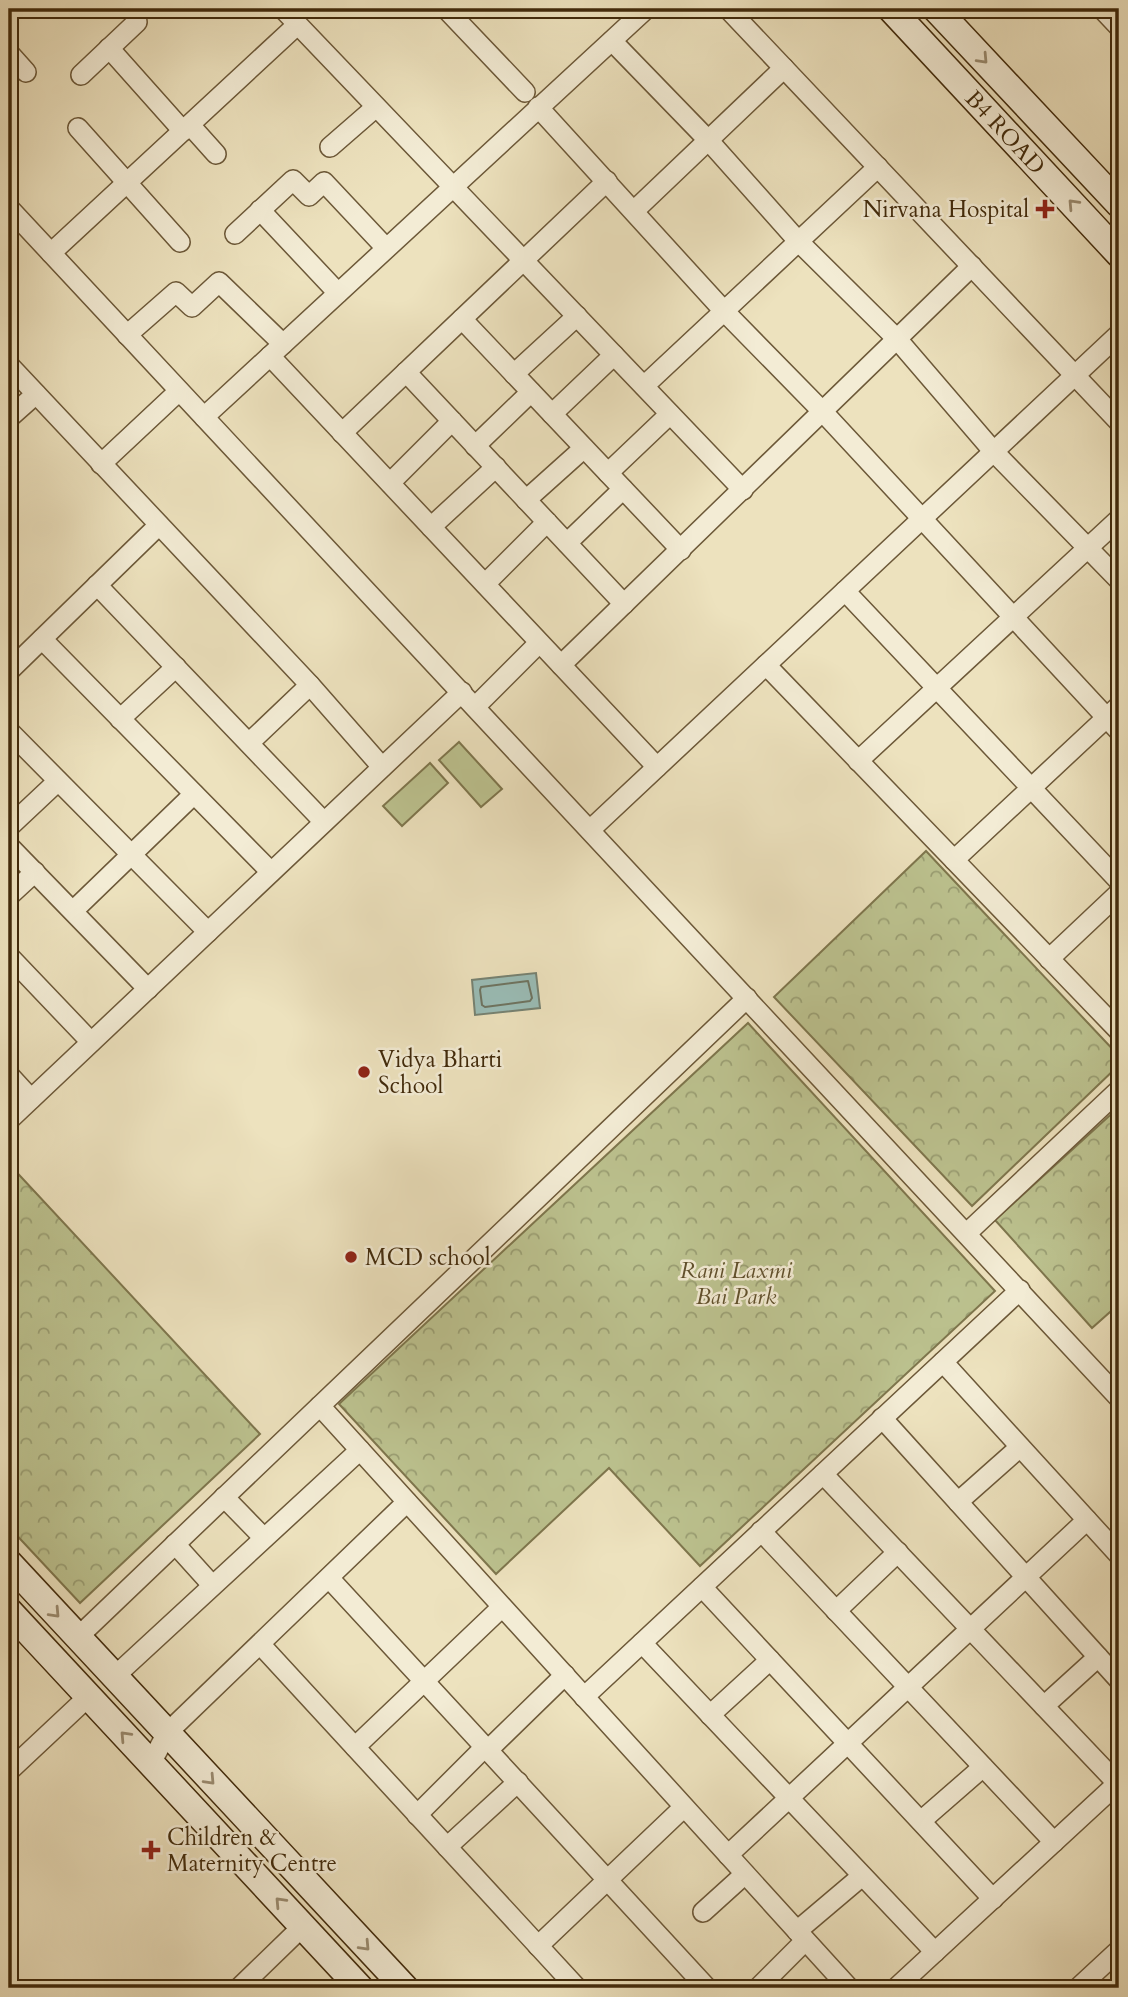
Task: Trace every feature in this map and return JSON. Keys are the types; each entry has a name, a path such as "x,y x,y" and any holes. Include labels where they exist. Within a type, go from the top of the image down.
{"street":[{"path":"283,9 743,490"},
{"path":"447,9 525,92"},
{"path":"204,417 646,9"},
{"path":"728,9 1119,422"},
{"name":"B4 ROAD","path":"936,9 1119,204"},
{"path":"1102,9 1119,27"},
{"path":"1114,9 1119,14"},
{"name":"B4 ROAD","path":"901,12 1119,254"},
{"path":"81,75 137,22"},
{"path":"51,253 298,26"},
{"path":"612,41 709,141 799,241 897,339 995,452 1119,580"},
{"path":"109,48 186,128 216,154"},
{"path":"9,53 26,72"},
{"path":"635,211 784,68"},
{"path":"330,147 376,107"},
{"path":"538,107 724,311 823,412 1014,617 1115,718 1031,788 954,860"},
{"path":"78,128 180,242"},
{"path":"644,386 878,167"},
{"path":"235,234 293,180 309,196 324,183 386,248"},
{"path":"342,433 607,181"},
{"path":"9,208 1119,1398"},
{"path":"260,210 338,293"},
{"path":"561,665 972,266"},
{"path":"128,335 176,292 192,307 219,282 342,433 657,767"},
{"path":"514,374 577,316"},
{"path":"462,319 681,550"},
{"path":"590,830 1119,334"},
{"path":"552,414 614,355"},
{"path":"9,365 310,685 382,767"},
{"path":"406,372 624,604"},
{"path":"102,464 179,391"},
{"path":"475,446 531,392"},
{"path":"9,418 36,394"},
{"path":"608,473 670,414"},
{"path":"390,483 452,421"},
{"path":"526,500 584,447"},
{"path":"431,527 496,467"},
{"path":"567,543 623,489"},
{"path":"858,761 1119,519"},
{"path":"485,584 547,522"},
{"path":"9,671 159,525"},
{"path":"97,585 324,822"},
{"path":"845,591 1119,881"},
{"path":"42,639 271,872"},
{"path":"9,1120 382,767 538,643"},
{"path":"766,665 1119,1031"},
{"path":"120,719 176,667"},
{"path":"248,743 310,685"},
{"path":"9,731 208,932"},
{"path":"9,827 58,781"},
{"path":"73,911 194,794"},
{"path":"9,846 148,989"},
{"path":"9,896 35,872"},
{"path":"1049,959 1119,893"},
{"path":"11,962 91,1042"},
{"path":"78,1637 747,998"},
{"path":"9,1076 31,1099"},
{"path":"967,1233 1119,1090"},
{"path":"584,1696 1020,1290"},
{"path":"943,1362 1119,1555"},
{"path":"320,1406 849,1988"},
{"path":"882,1418 1119,1680"},
{"path":"958,1502 1020,1447"},
{"path":"114,1677 360,1450"},
{"path":"823,1474 1119,1783 896,1988"},
{"path":"224,1497 264,1538"},
{"path":"151,1763 167,1733 407,1502"},
{"path":"728,1855 1087,1520"},
{"path":"761,1531 1054,1842"},
{"path":"175,1544 212,1585"},
{"path":"836,1611 898,1552"},
{"path":"9,1563 405,1988"},
{"path":"329,1578 607,1880 698,1985"},
{"path":"702,1587 993,1899"},
{"path":"355,1747 502,1606"},
{"path":"9,1611 360,1988"},
{"path":"642,1643 935,1952"},
{"path":"260,1644 577,1988"},
{"path":"1044,1706 1098,1657"},
{"path":"710,1715 770,1660"},
{"path":"417,1815 565,1675"},
{"path":"9,1771 89,1696"},
{"path":"921,1821 983,1767"},
{"path":"447,1847 517,1782"},
{"path":"538,1946 684,1807"},
{"path":"703,1912 745,1874"},
{"path":"758,1988 801,1936 862,1876"},
{"path":"239,1988 303,1926"},
{"path":"1079,1988 1119,1951"}],"green space":[{"path":"459,742 502,789 481,807 439,760"},
{"path":"430,763 448,783 402,826 383,806"},
{"path":"926,851 1119,1056 1119,1065 972,1206 774,997"},
{"name":"Rani Laxmi Bai Park","path":"748,1023 995,1291 700,1566 609,1468 496,1574 339,1404"},
{"path":"1119,1107 1119,1304 1092,1328 995,1220"},
{"path":"9,1164 260,1434 80,1603 9,1527"}],"water":[{"path":"536,973 540,1008 475,1015 472,980"}],"place":[{"name":"Nirvana Hospital","path":"1045,209"},
{"name":"Vidya Bharti School","path":"364,1072"},
{"name":"MCD school","path":"351,1257"},
{"name":"Children & Maternity Centre","path":"151,1850"}]}
